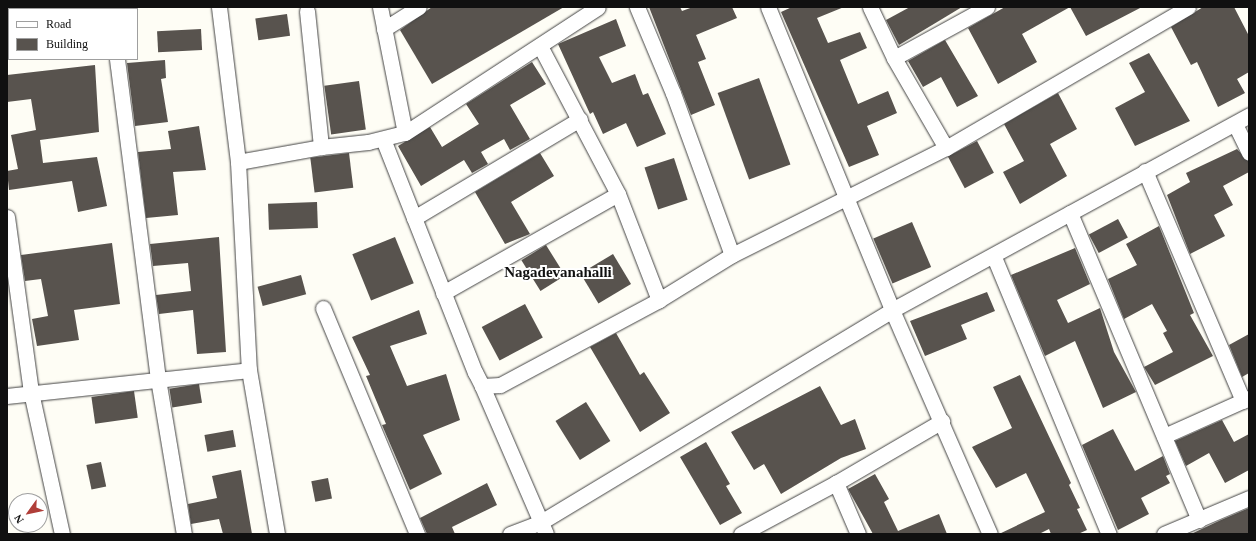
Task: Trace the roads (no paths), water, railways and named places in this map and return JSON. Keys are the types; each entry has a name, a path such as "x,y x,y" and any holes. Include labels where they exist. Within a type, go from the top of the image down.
{"street":[{"path":"219,7 238,162 249,370 277,534"},
{"path":"380,7 405,133"},
{"path":"384,29 418,7"},
{"path":"238,162 321,147 383,139 405,133 598,7"},
{"path":"637,7 673,93 732,255"},
{"path":"768,7 892,310 942,421 990,534"},
{"path":"870,7 894,58 946,148"},
{"path":"894,58 971,11 987,7"},
{"path":"482,386 500,385 658,300 732,255 946,148 1188,7"},
{"path":"307,11 321,147"},
{"path":"540,46 580,119 618,194 658,300"},
{"path":"117,60 158,379 184,534"},
{"path":"510,534 544,528 892,310 994,257 1070,213 1249,115"},
{"path":"414,218 580,119"},
{"path":"1235,124 1249,153"},
{"path":"383,139 443,293 544,528"},
{"path":"1146,171 1246,399 1164,436"},
{"path":"443,293 618,194"},
{"path":"1070,213 1199,520"},
{"path":"7,217 31,392 62,534"},
{"path":"994,257 1109,534"},
{"path":"323,308 417,534"},
{"path":"7,396 31,392 249,370"},
{"path":"741,534 836,483 942,421"},
{"path":"836,483 858,534"},
{"path":"1164,534 1249,498"}],"district":[{"name":"Nagadevanahalli","path":"558,273"}]}
